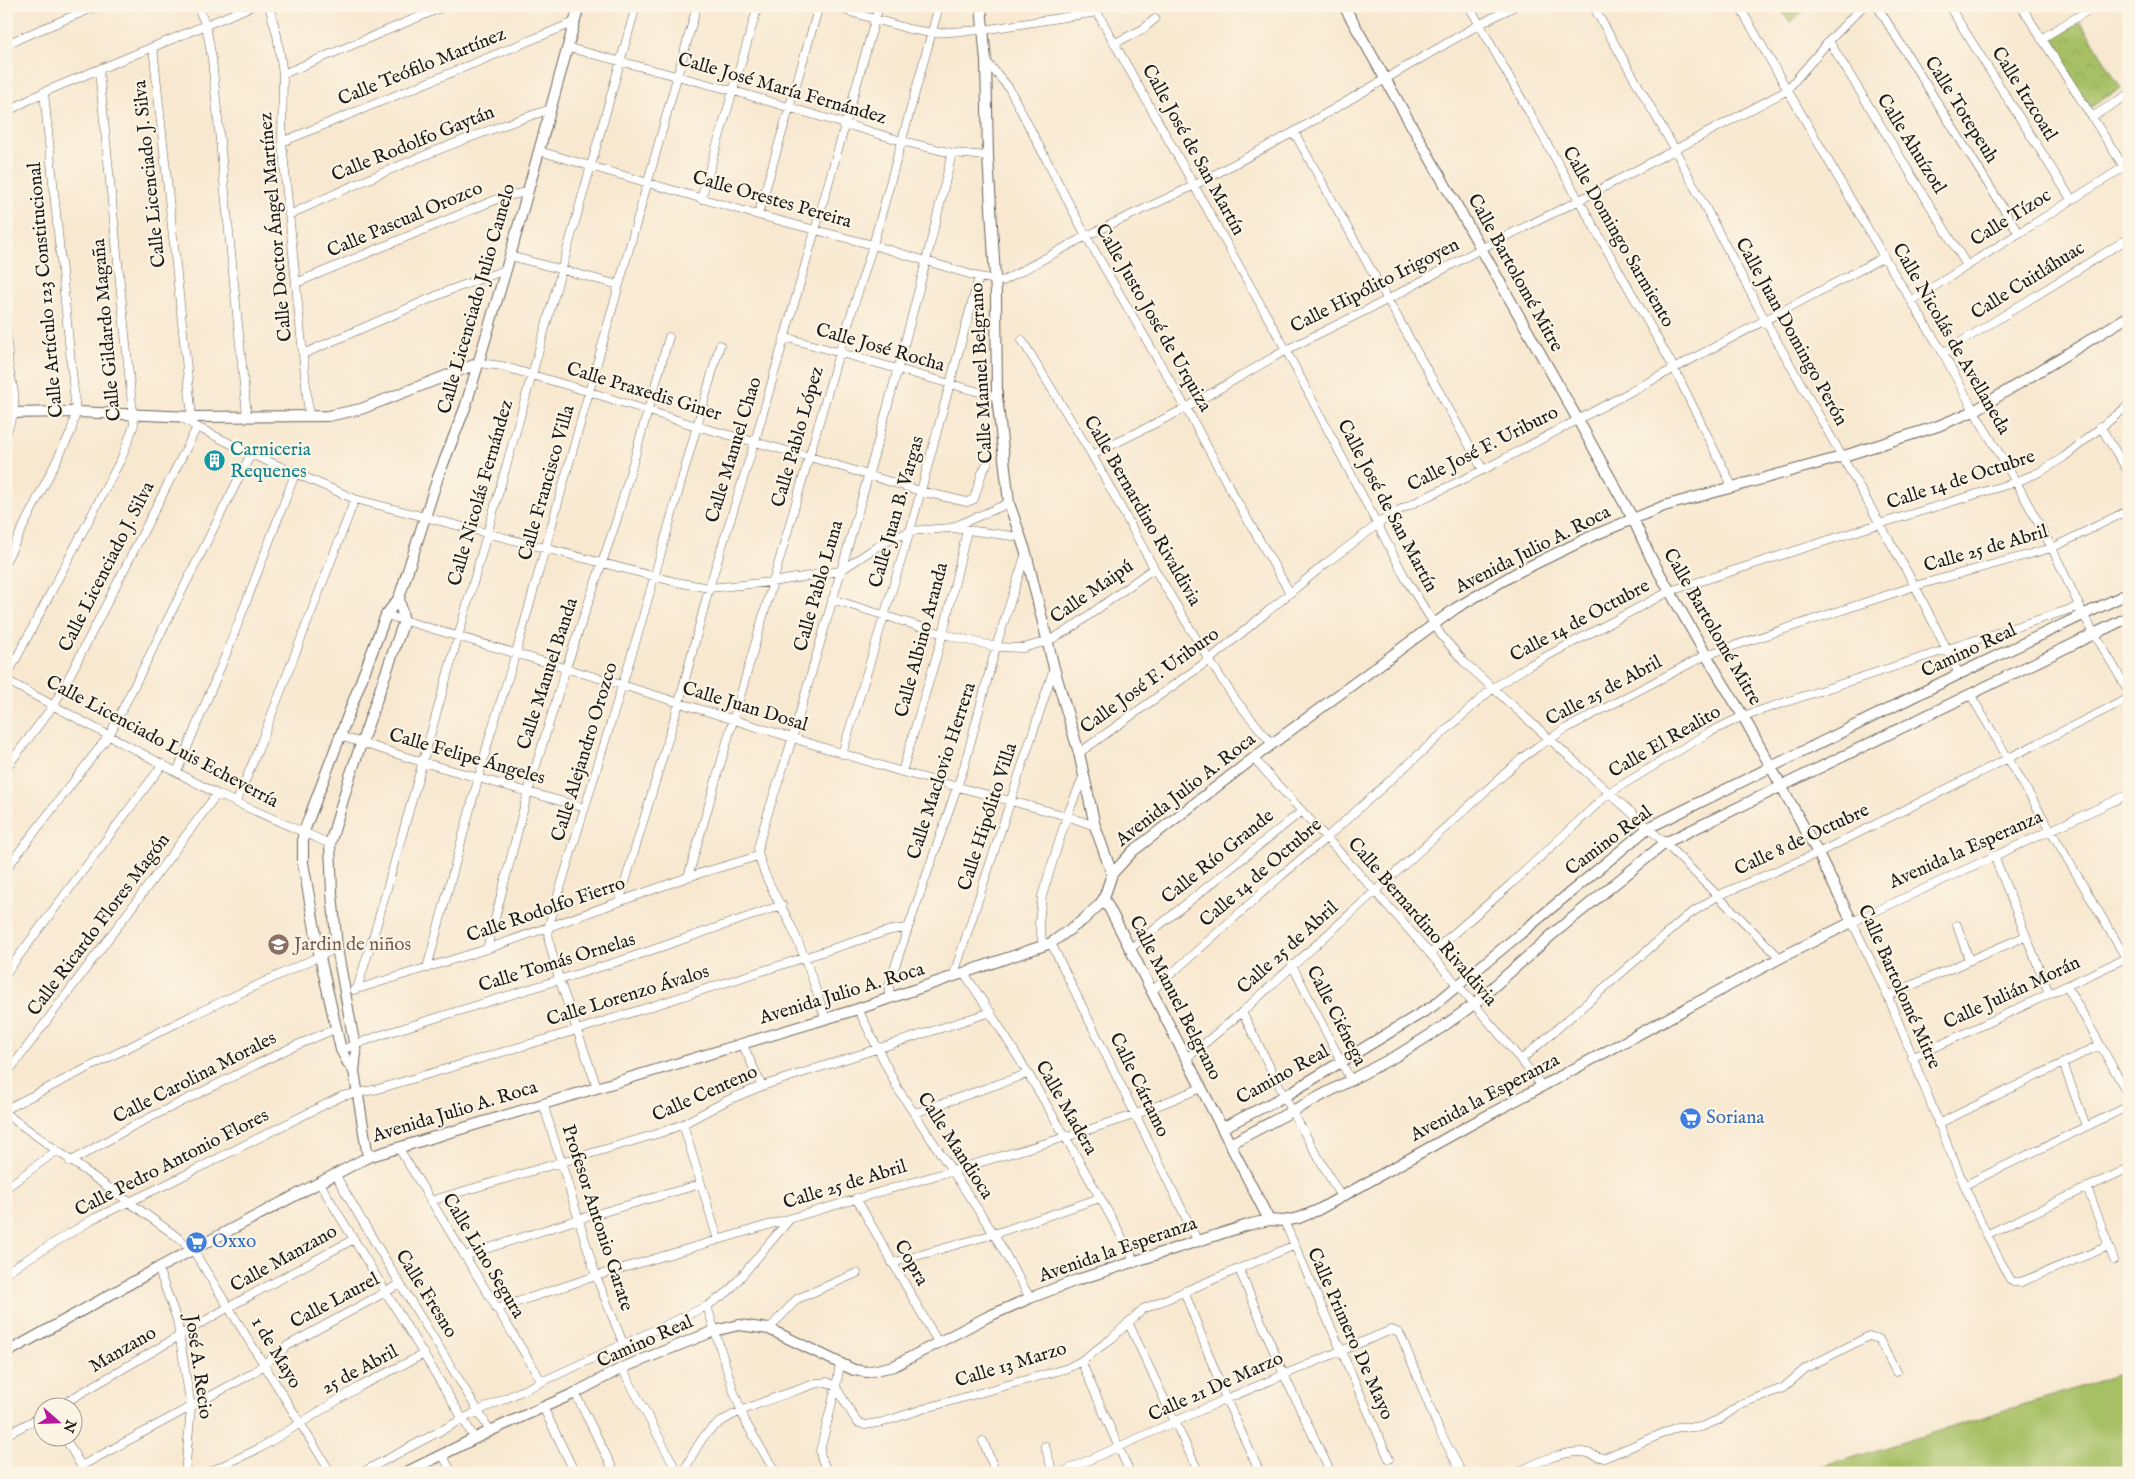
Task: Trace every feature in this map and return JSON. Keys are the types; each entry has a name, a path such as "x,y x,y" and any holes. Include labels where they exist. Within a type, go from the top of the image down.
{"street":[{"path":"6,44 96,6"},
{"path":"197,6 206,25 212,59 247,416"},
{"path":"6,112 44,92 252,6"},
{"name":"Calle Doctor Ángel Martínez","path":"269,6 277,35 282,74 282,142 309,416"},
{"path":"282,74 445,6"},
{"name":"Calle Licenciado Julio Camelo","path":"303,834 386,614 399,598 425,518 465,408 569,48 579,6"},
{"name":"Calle Nicolás Fernández","path":"357,989 636,6"},
{"name":"Calle Francisco Villa","path":"427,968 479,777 590,392 676,76 697,6"},
{"path":"701,199 758,6"},
{"path":"758,215 819,6"},
{"path":"830,6 876,20 932,33 983,30 1097,9"},
{"name":"Calle Manuel Chao","path":"620,902 679,703 708,588 755,441 879,6"},
{"name":"Calle Pablo López","path":"688,877 839,353 873,245 940,6"},
{"name":"Calle Manuel Belgrano","path":"981,6 986,61 988,156 995,280 997,397 1009,503 1026,553 1054,668 1079,753 1095,826 1112,874"},
{"name":"Calle Bartolomé Mitre","path":"1344,6 1482,248 1633,519 1670,591 1743,716 1818,853 1887,996 1965,1186 2013,1282 2022,1282 2109,1246"},
{"name":"Calle Domingo Sarmiento","path":"1469,6 1674,368 1733,488"},
{"path":"995,280 1003,281 1009,279 1086,236 1193,186 1294,132 1480,24 1515,6"},
{"name":"Calle Juan Domingo Perón","path":"1593,6 1675,150 1765,320 1841,457 1915,586 1959,674"},
{"name":"Calle Nicolás de Avellaneda","path":"1738,6 1884,257 1944,353 1974,411 2052,548 2082,611 2129,692"},
{"name":"Calle Hipólito Irigoyen","path":"1092,455 1186,408 1286,350 1387,300 1482,248 1578,201 1786,91 1829,40 1863,6"},
{"name":"Calle Totepeuh","path":"1877,6 2018,232"},
{"name":"Calle Itzcoatl","path":"1949,6 2071,199"},
{"path":"2021,6 2092,117 2126,165"},
{"path":"2041,39 2095,6"},
{"name":"Calle José de San Martín","path":"1097,9 1193,186 1286,350 1406,579 1452,649 1665,843 1780,958"},
{"path":"1115,43 1143,29 1155,19"},
{"name":"Calle Teófilo Martínez","path":"282,142 575,22"},
{"name":"Calle Ahuízotl","path":"1829,40 1966,264"},
{"name":"Calle Licenciado J. Silva","path":"152,47 192,417"},
{"name":"Calle José María Fernández","path":"569,48 734,91 902,141 952,153 988,156"},
{"name":"Calle Justo José de Urquiza","path":"986,61 1009,88 1086,236 1290,593"},
{"name":"Calle Gildardo Magaña","path":"6,679 122,456 134,425 99,70"},
{"name":"Calle Artículo 123 Constitucional","path":"6,561 71,432 76,412 44,92"},
{"path":"2092,117 2129,94"},
{"name":"Calle Rodolfo Gaytán","path":"289,214 402,164 499,126 551,109"},
{"path":"1294,132 1483,470"},
{"name":"Calle Orestes Pereira","path":"539,151 647,181 701,199 995,280"},
{"name":"Calle Pablo Luna","path":"758,856 761,834 792,738 898,370 927,262 952,153"},
{"name":"Calle Tízoc","path":"1911,301 1966,264 2126,165"},
{"name":"Calle Pascual Orozco","path":"296,283 502,197 527,192"},
{"name":"Calle Cuitláhuac","path":"1944,353 2129,238"},
{"path":"510,256 619,285"},
{"name":"Calle José F. Uriburo","path":"1079,753 1209,660 1378,524 1408,504 1483,470 1884,257"},
{"path":"303,354 450,290 505,270"},
{"name":"Calle Juan B. Vargas","path":"842,754 910,531 979,277"},
{"name":"Avenida Julio A. Roca","path":"6,1353 158,1268 368,1157 890,999 1046,944 1083,920 1104,898 1112,874 1133,851 1434,623 1518,572 1590,537 1664,506 1841,457 1938,426 1974,411 2129,316"},
{"path":"6,329 9,369 14,392 6,434"},
{"name":"Calle José Rocha","path":"784,336 997,397"},
{"name":"Calle Manuel Banda","path":"487,949 528,792 566,668 616,522 669,337"},
{"name":"Calle Bernardino Rivaldivia","path":"1022,340 1092,455 1154,568 1209,660 1235,699 1272,744"},
{"name":"Calle Alejandro Orozco","path":"597,1087 559,979 549,941 548,928 622,684 720,345"},
{"path":"10,413 76,412 181,417 328,416 361,409 479,362"},
{"name":"Calle Praxedis Giner","path":"479,362 502,366 696,426 755,441 920,491 967,502 972,501 987,464"},
{"name":"Calle 14 de Octubre","path":"1152,991 1493,688 1528,666 1670,591 2016,482 2053,465 2129,405"},
{"path":"181,417 251,454 355,499 708,588 772,582 840,571 878,546 910,531 951,528 1020,537"},
{"path":"2100,426 2129,473"},
{"name":"Calle Licenciado J. Silva","path":"6,768 53,706 197,427"},
{"path":"6,869 110,734 251,454"},
{"path":"177,772 231,642 295,474"},
{"path":"236,803 355,499"},
{"path":"951,528 1009,503"},
{"name":"Calle 25 de Abril","path":"1187,1058 1242,1012 1522,758 1550,738 1706,655 1915,586 2052,548 2129,510"},
{"name":"Calle Albino Aranda","path":"902,772 944,634 967,530"},
{"name":"Calle Maclovio Herrera","path":"890,999 889,985 972,740 996,647 1026,553"},
{"name":"Calle Maipú","path":"832,598 944,634 996,647 1023,648 1048,642 1070,629 1154,568"},
{"name":"Camino Real","path":"1222,1128 1285,1096 1420,1015 1459,987 1519,934 1648,828 1772,768 2082,611 2129,594"},
{"path":"368,1157 354,1070 354,1044 337,948 330,844 341,802 404,621 399,598"},
{"name":"Calle El Realito","path":"1430,954 1525,872 1610,793 1708,733 1743,716 1947,649 2082,611"},
{"name":"Calle Juan Dosal","path":"386,614 404,621 622,684 902,772 956,788 1067,816 1095,826"},
{"name":"Camino Real","path":"1230,1144 1421,1042 1473,1006 1554,932 1665,843 2129,617"},
{"name":"Calle Hipólito Villa","path":"953,977 1054,668"},
{"name":"Calle Licenciado Luis Echeverría","path":"6,679 217,794 303,834 330,844"},
{"path":"1970,694 2009,757 2050,832 2127,961"},
{"name":"Calle 8 de Octubre","path":"1521,1060 1687,916 1719,895 1818,853 2129,698"},
{"name":"Calle Felipe Ángeles","path":"340,736 422,762 585,808"},
{"name":"Calle Bernardino Rivaldivia","path":"1254,759 1375,891 1459,987 1542,1087"},
{"path":"6,973 163,764"},
{"path":"1046,944 1039,924 1042,896 1067,816 1084,777"},
{"name":"Calle Ricardo Flores Magón","path":"6,1075 217,794"},
{"name":"Avenida la Esperanza","path":"840,1364 860,1371 880,1370 894,1366 939,1344 987,1317 1077,1280 1135,1263 1236,1228 1269,1220 1284,1221 1299,1218 1780,958 1852,922 2129,794"},
{"name":"Calle Río Grande","path":"1131,948 1302,811"},
{"path":"303,834 302,863 320,957 342,1050 348,1064 354,1070"},
{"path":"758,856 760,864 782,905 805,957 825,1018"},
{"name":"Calle Rodolfo Fierro","path":"345,993 487,949 688,877 758,856"},
{"path":"1994,856 2049,993"},
{"name":"Calle Manuel Belgrano","path":"1104,898 1269,1220"},
{"name":"Calle Tomás Ornelas","path":"342,1050 354,1044 626,959 782,905"},
{"path":"1957,925 1969,960"},
{"name":"Calle Lorenzo Ávalos","path":"358,1093 397,1084 577,1030 891,930 907,928"},
{"path":"1887,996 2026,936"},
{"name":"Calle Cártamo","path":"1046,944 1137,1114 1198,1242"},
{"path":"6,1109 193,1015 337,948"},
{"name":"Calle Julián Morán","path":"1912,1058 2049,993 2127,961"},
{"name":"Calle Ciénega","path":"1292,965 1351,1081"},
{"name":"Calle Madera","path":"964,973 991,1012 1066,1138 1119,1228 1135,1263"},
{"path":"2067,986 2129,1096"},
{"name":"Calle Mandioca","path":"858,1009 898,1089 915,1113 950,1171 994,1234 1030,1298"},
{"name":"Calle Centeno","path":"430,1201 626,1144 683,1124 728,1100 762,1086 991,1012"},
{"path":"1242,1012 1293,1112 1341,1197"},
{"name":"Calle Carolina Morales","path":"70,1162 131,1128 288,1049 337,1028"},
{"path":"742,1043 762,1086"},
{"path":"1938,1124 2100,1045"},
{"path":"2062,1063 2086,1126"},
{"path":"915,1113 1028,1074"},
{"name":"Calle 25 de Abril","path":"496,1309 596,1276 856,1198 1066,1138 1137,1114 1201,1088"},
{"name":"Calle Pedro Antonio Flores","path":"6,1272 95,1218 165,1185 329,1102 342,1096 358,1093"},
{"name":"Profesor Antonio Garate","path":"543,1103 596,1276 623,1343"},
{"path":"1965,1186 2129,1106"},
{"name":"1 de Mayo","path":"6,1114 193,1250 331,1473"},
{"path":"683,1124 718,1240"},
{"name":"Calle Lino Segura","path":"398,1147 541,1380"},
{"path":"6,1188 56,1151"},
{"path":"1988,1234 2129,1168"},
{"name":"Calle Fresno","path":"335,1174 368,1233 490,1431"},
{"name":"Calle Fresno","path":"319,1182 475,1439"},
{"path":"464,1256 579,1219 701,1184"},
{"path":"2087,1187 2114,1260"},
{"name":"Copra","path":"856,1198 939,1344"},
{"path":"892,1262 994,1234 1100,1198"},
{"name":"Camino Real","path":"361,1473 462,1419 541,1380 707,1306 728,1292 790,1219"},
{"name":"Calle Primero De Mayo","path":"1284,1221 1293,1246 1389,1459"},
{"name":"Calle Manzano","path":"229,1307 354,1238"},
{"name":"Calle 13 Marzo","path":"836,1388 851,1414 860,1425 883,1422 1068,1368 1081,1361 1110,1339 1143,1309 1293,1246"},
{"name":"José A. Recio","path":"158,1268 173,1305 180,1336 191,1408 185,1473"},
{"path":"1239,1269 1284,1375 1331,1473"},
{"path":"770,1330 797,1299 858,1273"},
{"name":"Calle Laurel","path":"191,1408 253,1373 286,1346 400,1284"},
{"path":"1184,1291 1226,1399 1260,1473"},
{"path":"707,1306 746,1424 776,1473"},
{"name":"Manzano","path":"76,1396 229,1307"},
{"path":"1128,1322 1199,1473"},
{"name":"Camino Real","path":"405,1473 490,1431 575,1393 622,1368 714,1331 738,1325 770,1330 840,1364"},
{"name":"Calle 21 De Marzo","path":"1060,1473 1120,1448 1226,1399 1391,1330 1399,1333 1439,1430 1462,1473"},
{"path":"1518,1473 1556,1454 1584,1452 1604,1458 1678,1427 1701,1427 1718,1420 1743,1402 1782,1388 1806,1368 1869,1336 1879,1338 1896,1372"},
{"name":"25 de Abril","path":"207,1473 260,1448 359,1387 424,1354"},
{"path":"1081,1361 1130,1473"},
{"path":"828,1473 820,1451 840,1364"},
{"path":"622,1368 678,1473"},
{"path":"683,1473 705,1434 741,1411 817,1383 827,1382 836,1388"},
{"path":"575,1393 616,1473"},
{"path":"543,1407 576,1473"},
{"path":"70,1446 83,1469 191,1408"},
{"path":"6,1435 32,1421"},
{"path":"982,1441 996,1473"},
{"path":"1045,1446 1053,1473"},
{"path":"442,1454 452,1473"}],"green space":[{"path":"1778,6 1811,6 1790,22"},
{"path":"2081,22 2121,88 2089,108 2049,41"},
{"path":"2129,1372 2129,1473 1803,1473"}],"place":[{"name":"Carniceria Requenes","path":"214,461"},
{"name":"Jardin de niños","path":"278,945"},
{"name":"Soriana","path":"1690,1118"},
{"name":"Oxxo","path":"196,1242"}]}
